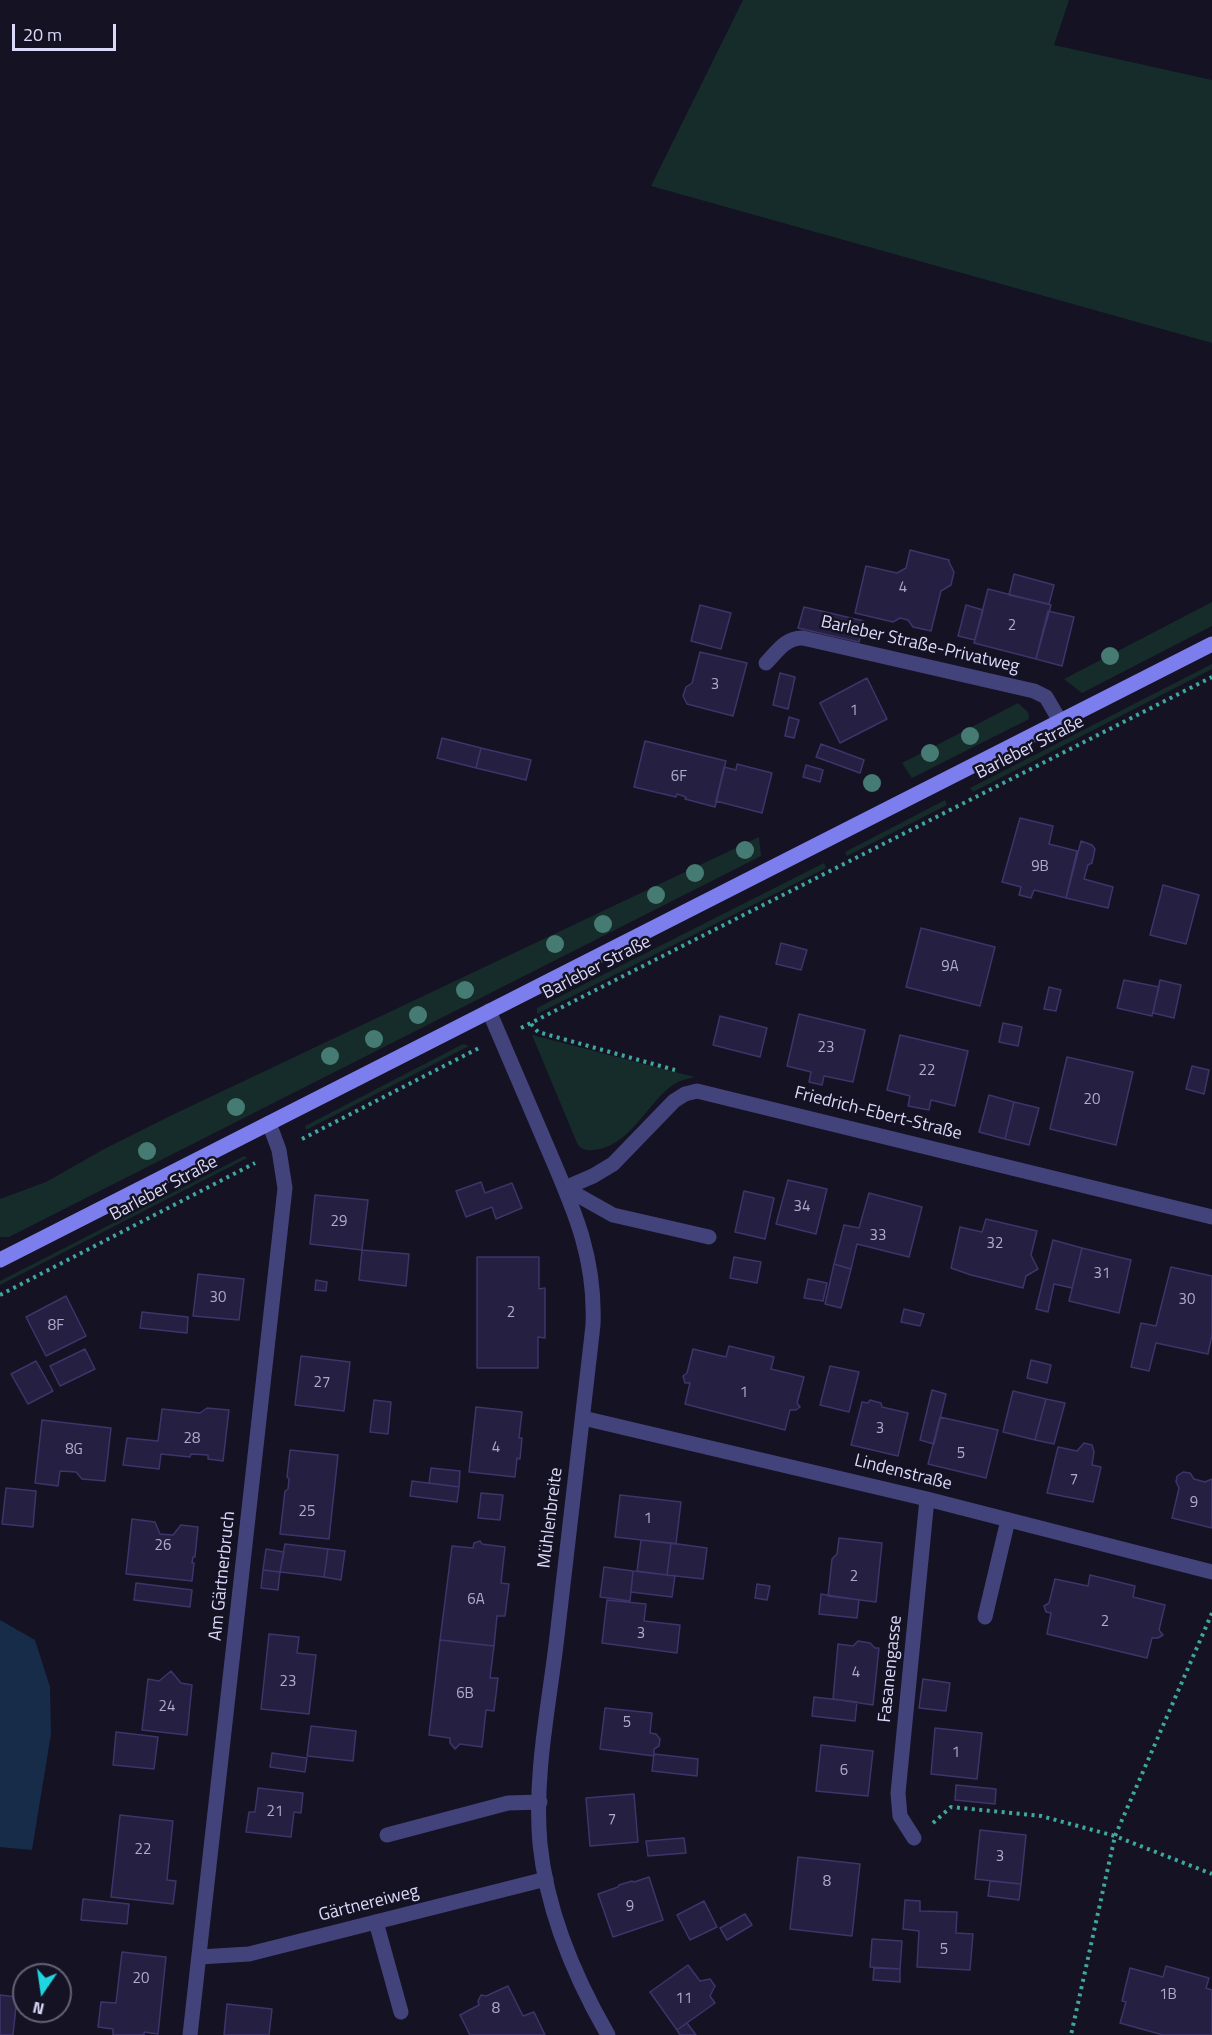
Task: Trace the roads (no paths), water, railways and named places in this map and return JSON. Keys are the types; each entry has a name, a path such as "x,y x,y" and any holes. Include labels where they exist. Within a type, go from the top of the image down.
{"main road":[{"name":"Barleber Straße","path":"0,1260 1212,644"}],"street":[{"name":"Barleber Straße-Privatweg","path":"766,663 787,641 803,638 1040,693 1049,701 1060,721"},
{"name":"Mühlenbreite","path":"489,1011 565,1188 584,1240 589,1261 593,1325 542,1761 540,1843 553,1911 573,1968 608,2035"},
{"name":"Friedrich-Ebert-Straße","path":"565,1188 613,1164 674,1101 688,1092 697,1091 1212,1217"},
{"name":"Am Gärtnerbruch","path":"190,2035 285,1188 279,1150 270,1123"},
{"path":"565,1188 614,1215 709,1237"},
{"name":"Lindenstraße","path":"583,1418 927,1499 1212,1572"},
{"name":"Fasanengasse","path":"914,1838 900,1816 898,1793 927,1499"},
{"path":"985,1617 1008,1520"},
{"path":"387,1834 508,1803 540,1802"},
{"name":"Gärtnereiweg","path":"199,1958 249,1954 546,1879"},
{"path":"376,1922 401,2012"}],"water":[{"path":"0,1620 35,1640 50,1687 51,1734 32,1850 0,1847"}]}
